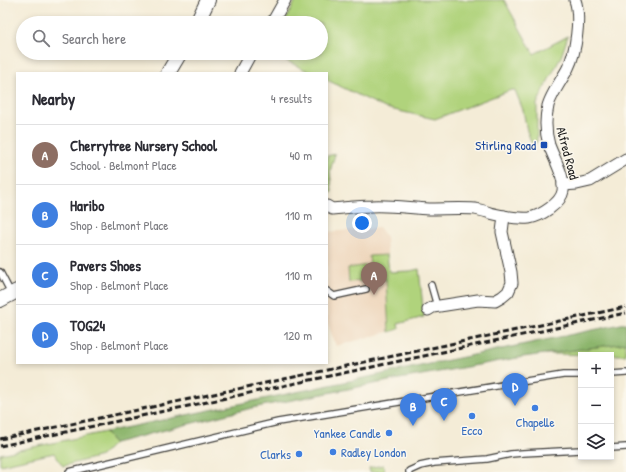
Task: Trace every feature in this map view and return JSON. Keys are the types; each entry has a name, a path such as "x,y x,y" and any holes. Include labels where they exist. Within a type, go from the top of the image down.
{"street":[{"path":"200,16 208,0"},
{"path":"276,16 285,0"},
{"name":"Alfred Road","path":"328,207 332,209 372,206 476,209 504,216 521,218 531,218 550,209 563,192 563,185 546,132 546,120 549,103 569,67 575,50 578,20 575,0"},
{"path":"169,72 176,60"},
{"path":"240,72 246,60"},
{"path":"563,185 590,181 625,160"},
{"path":"432,308 478,300 495,301 508,292 512,283 502,232 504,216"}],"lane":[{"path":"0,272 9,295"},
{"path":"431,285 432,308"},
{"path":"328,292 334,296 366,289"},
{"path":"614,374 626,373"},
{"path":"69,472 278,422 555,376 578,375"},
{"path":"614,448 626,447"},
{"path":"409,472 420,466 434,463 487,459 511,454 578,450"}],"shaded area":[{"path":"380,228 386,237 389,272 419,269 424,317 398,324 399,329 336,346 328,324 328,232"}],"green space":[{"path":"296,0 504,0 534,54 568,36 561,57 537,104 537,142 532,144 527,131 523,110 515,90 511,90 435,119 385,108 328,80 328,72 310,72 285,60 328,60 328,16 288,16"},
{"path":"335,154 330,171 332,193 328,192 328,156"},
{"path":"387,255 389,272 419,269 424,317 398,324 399,329 389,332 386,279 349,282 348,268 370,265 369,256"},
{"path":"626,323 626,343 523,357 394,380 252,408 114,443 105,432"},
{"path":"626,343 626,355 614,355 614,352 578,352 578,354 545,354"},
{"path":"105,432 114,443 101,456 63,466 54,453 0,465 0,454"},
{"path":"383,465 385,472 370,472 369,468"}],"railway":[{"path":"0,439 626,307"},
{"path":"0,446 626,313"}],"place":[{"name":"Stirling Road","path":"544,145"},
{"name":"Cherrytree Nursery School","path":"374,295"},
{"name":"TOG24","path":"515,406"},
{"name":"Chapelle","path":"535,408"},
{"name":"Ecco","path":"472,416"},
{"name":"Pavers Shoes","path":"444,421"},
{"name":"Haribo","path":"413,426"},
{"name":"Yankee Candle","path":"389,433"},
{"name":"Radley London","path":"333,452"},
{"name":"Clarks","path":"299,454"}]}
